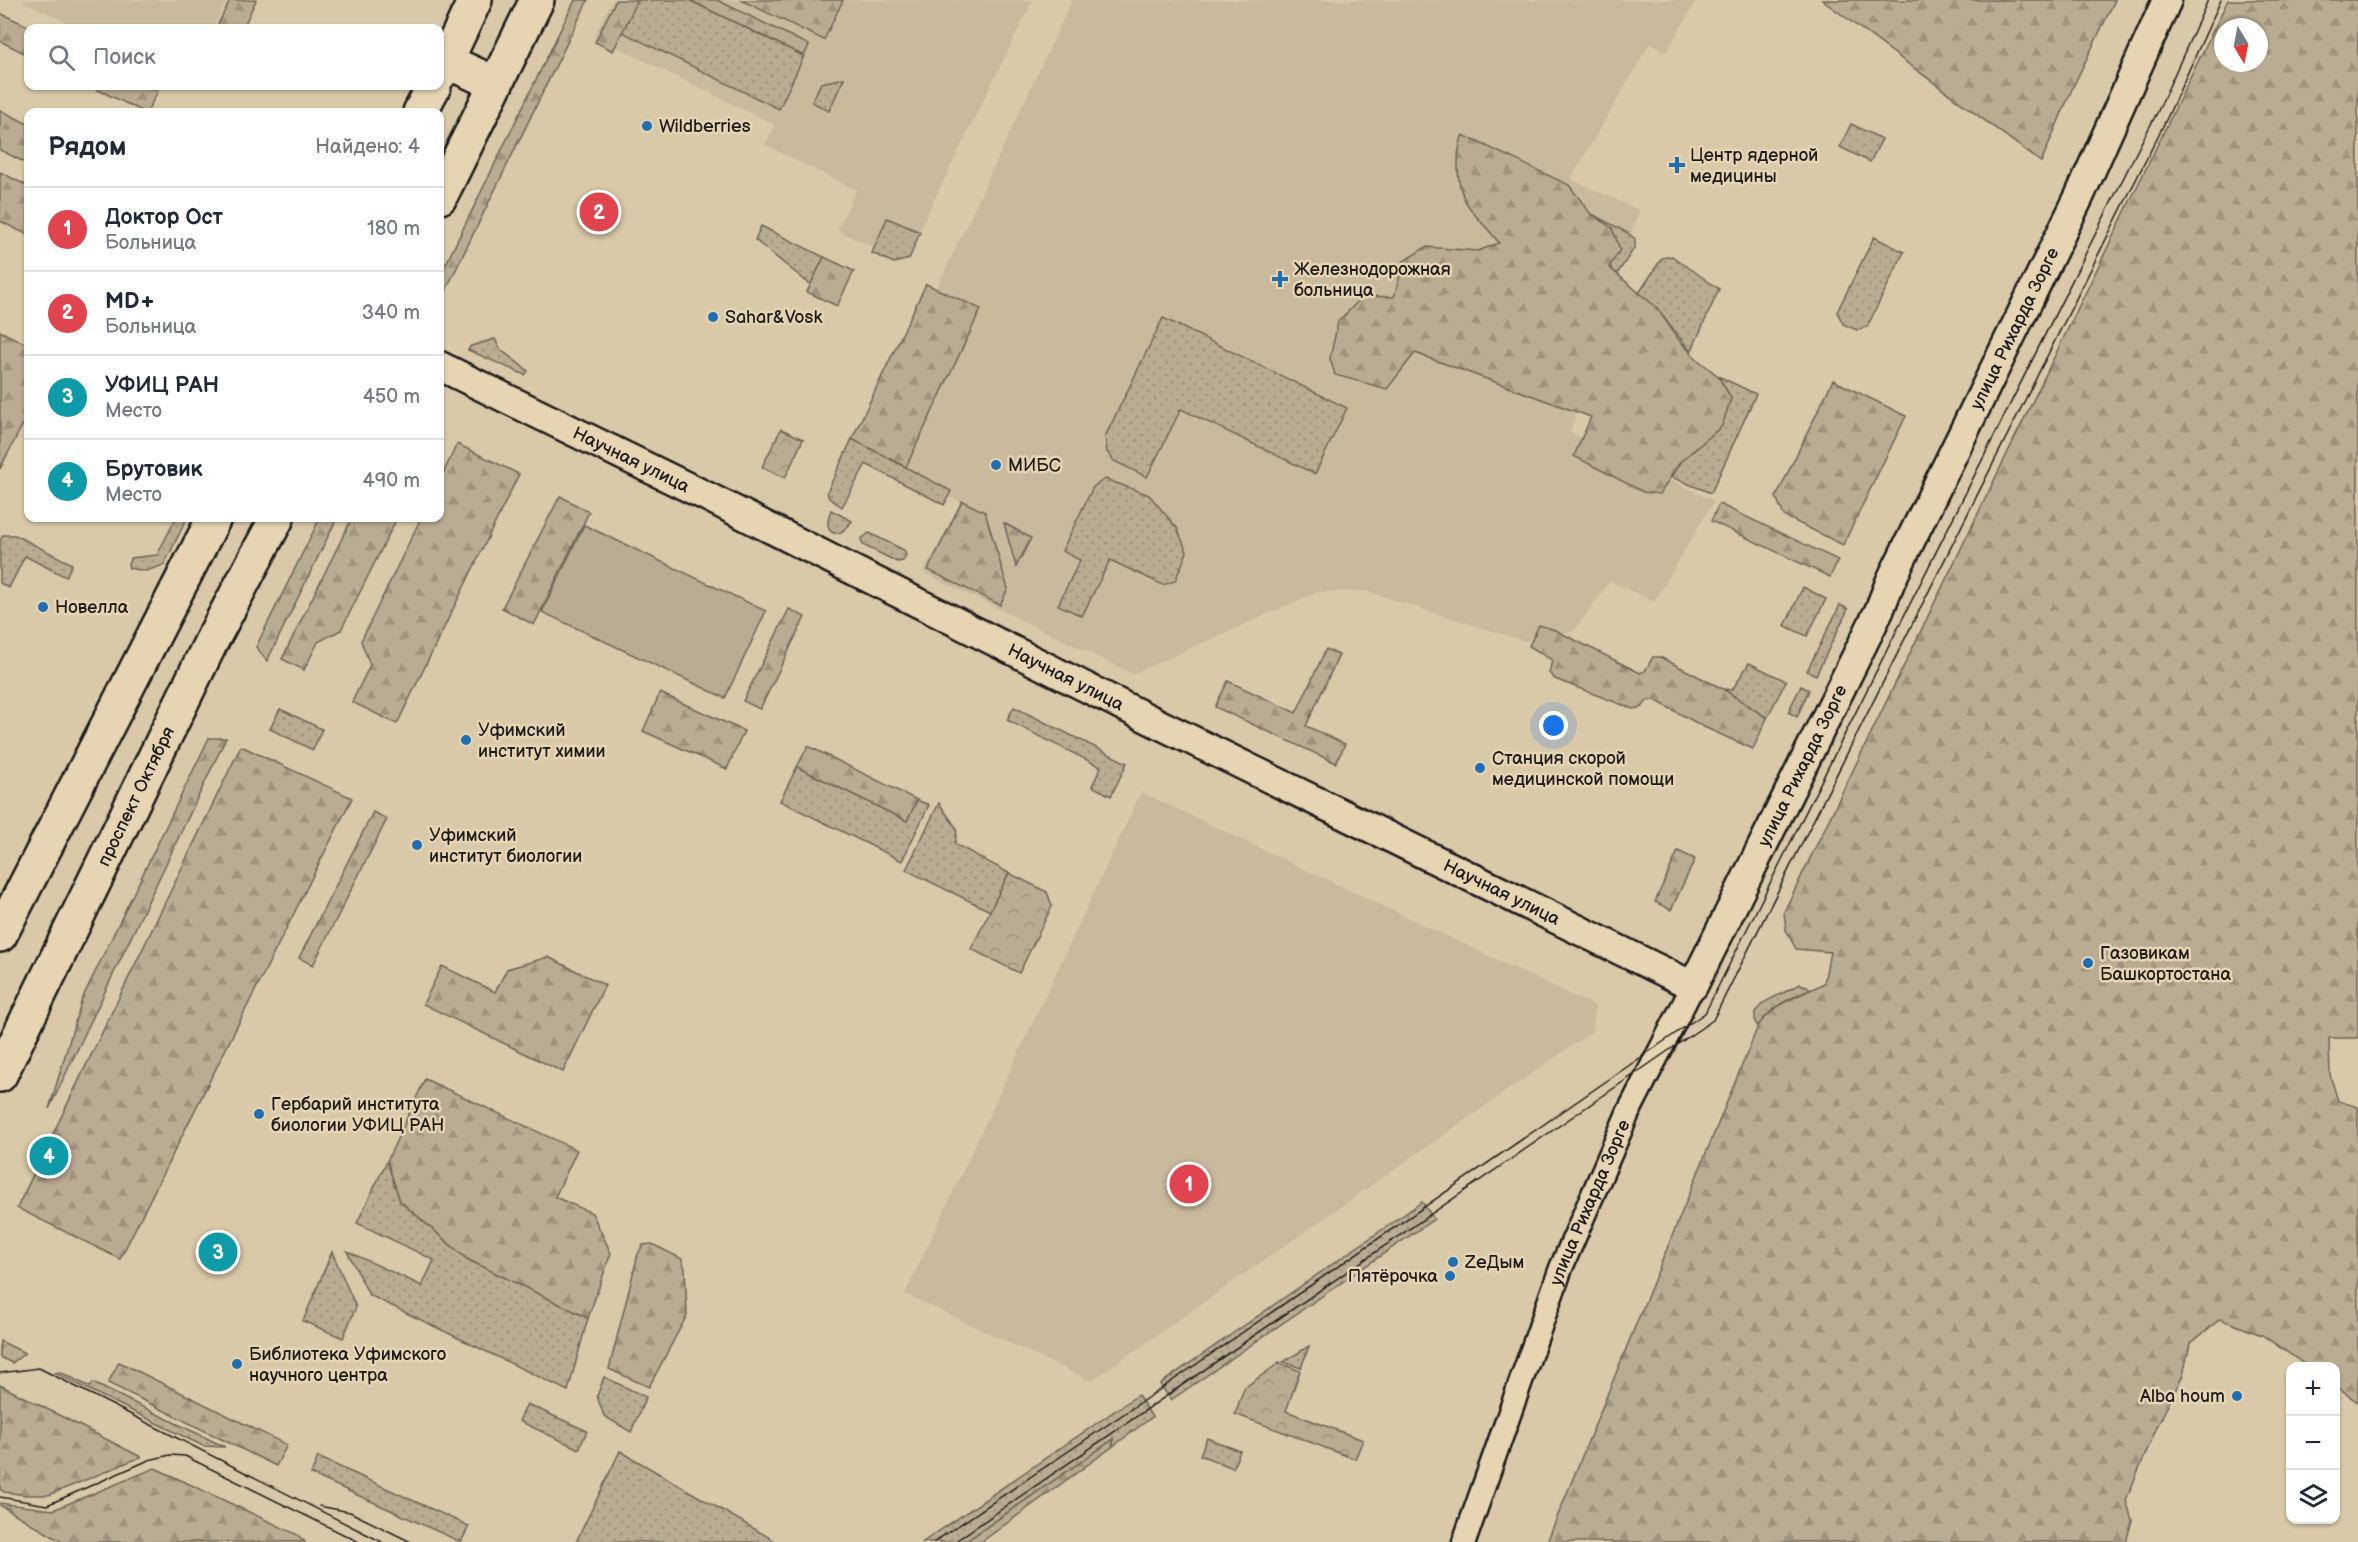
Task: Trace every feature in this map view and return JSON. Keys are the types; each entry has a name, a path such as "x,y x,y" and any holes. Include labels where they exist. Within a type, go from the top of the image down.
{"main road":[{"path":"444,66 476,0"},
{"path":"444,189 494,83 537,0"},
{"path":"444,75 494,83"},
{"path":"422,108 432,90"},
{"path":"0,934 212,522"},
{"name":"проспект Октября","path":"4,1055 211,642 275,522"}],"street":[{"name":"улица Рихарда Зорге","path":"1464,1542 1561,1268 1628,1113 1878,611 1891,579 2079,197 2167,0"},
{"name":"Научная улица","path":"444,368 708,496 1159,724 1693,986"}],"shaded area":[{"path":"21,0 227,0 215,24 69,24"},
{"path":"612,0 1033,0 907,255 897,259 837,230 856,190 765,145 775,125 594,36"},
{"name":"Железнодорожная больница","path":"1072,0 1697,0 1666,53 1650,43 1571,179 1639,210 1570,432 1714,501 1654,602 1610,581 1574,631 1524,641 1365,591 1317,592 1133,674 922,572 964,504 860,452"},
{"path":"1141,792 1595,1006 1593,1031 1091,1381 905,1294"}],"green space":[{"path":"230,0 256,0 245,24 218,24"},
{"path":"575,0 588,0 444,294 444,268"},
{"path":"616,0 638,0 613,51 595,42"},
{"path":"638,0 689,0 804,56 779,109 622,32"},
{"path":"689,0 717,0 809,45 804,56"},
{"path":"741,0 843,0 824,40"},
{"path":"1822,0 2115,0 2073,87 2041,162"},
{"path":"2228,0 2358,0 2358,1038 2329,1038 2330,1075 2338,1101 2358,1107 2358,1402 2340,1390 2340,1362 2301,1362 2262,1335 2220,1319 2190,1344 2183,1375 2157,1427 2126,1500 2132,1520 2126,1542 1547,1542 1758,1026 1780,1005 1824,983 1830,952 1796,949 1786,930 1784,912 2214,29 2214,72 2268,72 2268,18 2219,18"},
{"path":"0,13 24,24 24,53 0,41"},
{"path":"844,78 829,111 812,102 821,83"},
{"path":"98,90 158,91 149,108 136,108"},
{"path":"0,110 24,122 24,162 0,150"},
{"path":"1851,124 1882,139 1870,162 1840,147"},
{"path":"1463,135 1569,185 1590,213 1612,228 1620,250 1609,267 1657,308 1679,340 1718,376 1731,398 1722,426 1680,462 1660,494 1643,492 1574,456 1591,417 1415,353 1387,389 1335,375 1330,358 1338,322 1363,296 1394,297 1404,261 1426,247 1478,251 1499,243 1471,210 1461,192 1458,159"},
{"path":"0,172 24,184 24,233 0,221"},
{"path":"1590,213 1635,239 1635,247 1617,274 1609,267"},
{"path":"887,218 920,232 909,259 894,263 872,253"},
{"path":"761,226 824,257 811,285 755,240"},
{"path":"1874,237 1904,252 1867,327 1857,330 1843,324 1837,312"},
{"path":"1672,256 1719,289 1691,352 1657,308 1639,293 1662,258"},
{"path":"824,257 854,271 837,306 807,292"},
{"path":"926,284 981,309 906,467 852,439"},
{"path":"1163,318 1347,408 1315,474 1181,409 1147,477 1114,461 1107,452 1105,437"},
{"path":"0,331 24,343 24,422 0,469"},
{"path":"495,339 500,349 528,371 525,375 468,350 471,346"},
{"path":"1718,376 1756,394 1711,493 1671,477 1680,462 1697,448 1731,398"},
{"path":"1833,380 1906,416 1843,545 1784,516 1776,497"},
{"path":"781,429 803,439 785,478 762,467"},
{"path":"852,439 951,491 944,505 866,464 842,507 829,498 827,492"},
{"path":"457,444 519,474 397,724 352,702 370,665 361,641 419,522 444,522 444,472"},
{"path":"1105,479 1149,495 1177,528 1187,552 1175,581 1163,585 1110,560 1082,616 1058,605 1080,560 1062,551 1093,487"},
{"path":"560,496 589,512 534,625 502,608"},
{"path":"962,501 985,512 1008,589 1000,605 928,570"},
{"path":"1719,504 1838,560 1830,577 1711,521"},
{"path":"831,510 852,521 841,532 832,532 829,529 828,518"},
{"path":"174,522 185,522 164,565 146,571 129,568 131,558 157,555"},
{"path":"318,522 335,522 267,661 256,647"},
{"path":"350,522 395,522 341,630 318,642 304,670 282,659"},
{"path":"1004,523 1031,538 1016,567"},
{"path":"584,525 766,611 725,698 542,612"},
{"path":"869,533 904,550 906,555 903,561 897,562 863,545 861,539"},
{"path":"3,535 15,535 72,564 66,577 25,556 9,588 0,583 0,541"},
{"path":"1803,587 1826,599 1807,636 1785,626"},
{"path":"1840,605 1848,609 1816,675 1807,671"},
{"path":"789,609 805,617 760,709 743,701"},
{"path":"1539,625 1555,630 1640,673 1645,671 1653,657 1660,657 1723,689 1767,718 1753,749 1704,727 1655,700 1648,700 1642,707 1633,709 1555,679 1549,673 1552,660 1529,646"},
{"path":"1326,649 1339,655 1306,726 1345,744 1336,763 1215,707 1228,681 1296,713"},
{"path":"1749,663 1786,681 1767,718 1723,689 1732,690"},
{"path":"1801,686 1809,690 1797,717 1788,712"},
{"path":"660,693 744,731 727,769 643,731"},
{"path":"1014,707 1127,763 1111,796 1092,786 1101,767 1007,720"},
{"path":"280,709 322,729 313,750 270,729"},
{"path":"209,738 226,738 49,1109 82,999"},
{"path":"241,746 352,798 120,1259 17,1208"},
{"path":"808,746 917,800 907,821 797,767"},
{"path":"797,767 907,821 917,800 929,805 902,861 780,801"},
{"path":"939,803 957,829 955,844 1009,873 990,911 906,870"},
{"path":"373,812 387,819 313,965 299,958"},
{"path":"1678,851 1695,859 1671,910 1655,902"},
{"path":"1009,873 1047,892 1052,906 1019,973 971,949"},
{"path":"548,957 605,985 563,1072 423,1004 442,966 495,992 507,969"},
{"path":"1800,984 1807,986 1810,990 1781,1004 1758,1026 1755,1022 1755,1012 1763,1003"},
{"path":"425,1079 577,1150 555,1197 592,1213 611,1253 588,1318 467,1259 400,1201 387,1161"},
{"path":"387,1161 400,1201 467,1259 588,1318 568,1391 369,1295 347,1251 422,1286 434,1260 357,1223"},
{"path":"1422,1202 1434,1219 1171,1400 1160,1384"},
{"path":"652,1244 682,1259 685,1269 687,1315 649,1387 609,1369 638,1254 643,1245"},
{"path":"332,1252 356,1307 343,1338 303,1321"},
{"path":"0,1341 25,1353 12,1363 0,1357"},
{"path":"1309,1346 1301,1368 1283,1362"},
{"path":"119,1362 287,1445 276,1466 108,1383"},
{"path":"1279,1363 1300,1371 1286,1411 1363,1440 1355,1459 1235,1414 1244,1388"},
{"path":"60,1372 90,1387 93,1383 225,1447 203,1446 55,1373"},
{"path":"604,1377 646,1397 631,1432 604,1416 597,1396"},
{"path":"0,1385 141,1457 49,1495 4,1492 0,1489"},
{"path":"1138,1395 1152,1417 1112,1447 1114,1439 965,1542 923,1542"},
{"path":"527,1404 587,1431 579,1449 519,1421"},
{"path":"1207,1438 1240,1451 1233,1468 1200,1455"},
{"path":"1114,1439 1112,1447 981,1542 965,1542"},
{"path":"620,1451 777,1542 576,1542"},
{"path":"318,1457 469,1526 461,1542 311,1474"},
{"path":"155,1468 298,1535 305,1542 62,1542 0,1505 0,1503 53,1510"}],"tram line":[{"path":"934,1542 1162,1388 1705,1013 2157,113 2208,0"},
{"path":"954,1542 1713,1020 2167,118 2221,0"},
{"path":"0,1373 39,1368 382,1542"},
{"path":"0,1497 47,1505 149,1460 170,1455 185,1456 359,1542"},
{"path":"319,1506 350,1512 411,1542"}],"place":[{"name":"Wildberries","path":"647,126"},
{"name":"Центр ядерной медицины","path":"1677,165"},
{"name":"MD+","path":"599,212"},
{"name":"Железнодорожная больница","path":"1280,279"},
{"name":"Sahar&Vosk","path":"713,317"},
{"name":"МИБС","path":"996,465"},
{"name":"Новелла","path":"43,607"},
{"name":"Уфимский институт химии","path":"466,740"},
{"name":"Станция скорой медицинской помощи","path":"1480,768"},
{"name":"Уфимский институт биологии","path":"417,845"},
{"name":"Газовикам Башкортостана","path":"2088,963"},
{"name":"Гербарий института биологии УФИЦ РАН","path":"259,1114"},
{"name":"Брутовик","path":"49,1156"},
{"name":"Доктор Ост","path":"1189,1184"},
{"name":"УФИЦ РАН","path":"218,1252"},
{"name":"ZeДым","path":"1453,1262"},
{"name":"Пятёрочка","path":"1450,1276"},
{"name":"Библиотека Уфимского научного центра","path":"237,1364"},
{"name":"Alba houm","path":"2237,1396"}]}
